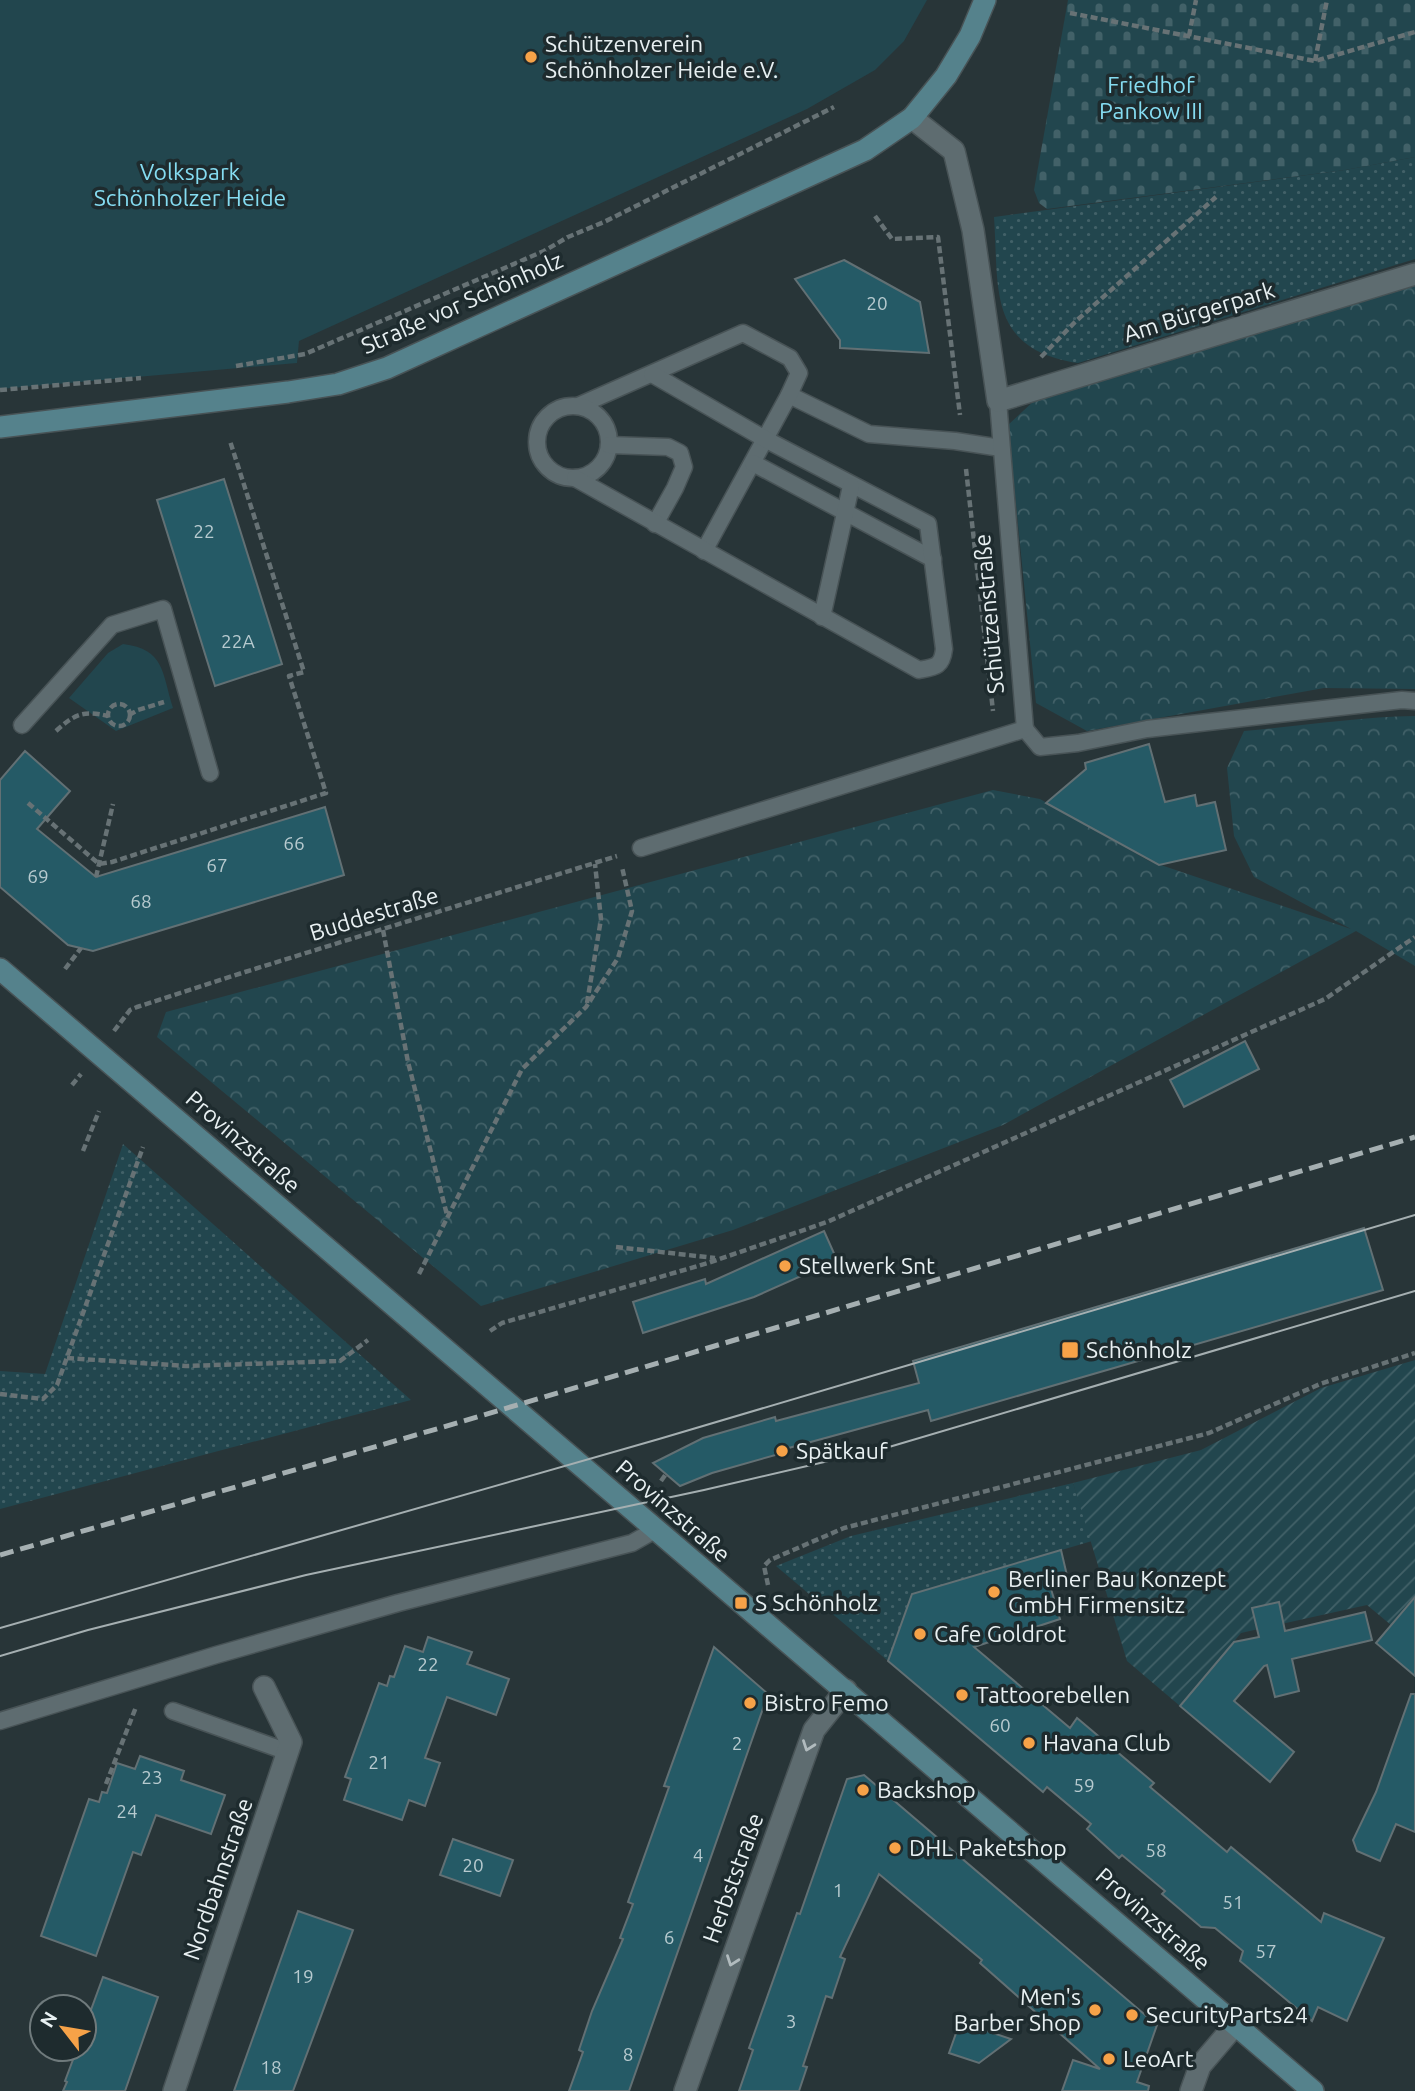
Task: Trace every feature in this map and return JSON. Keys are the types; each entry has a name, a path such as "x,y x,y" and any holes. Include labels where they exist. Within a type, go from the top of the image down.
{"main road":[{"name":"Straße vor Schönholz","path":"0,427 288,392 338,384 387,368 865,150 912,118 946,76 970,36 985,0"},
{"name":"Provinzstraße","path":"0,969 1313,2091"}],"street":[{"name":"Schützenstraße","path":"912,118 954,151 973,230 998,401"},
{"name":"Am Bürgerpark","path":"998,401 1415,274"},
{"path":"264,1687 291,1742 288,1752"},
{"name":"Herbststraße","path":"685,2091 814,1730 846,1690"},
{"name":"Nordbahnstraße","path":"174,2091 288,1752"},
{"path":"1191,2091 1200,2066 1235,2025"}],"lane":[{"path":"652,374 765,439 851,486 928,524 944,649 943,660 935,667 919,670 655,524 575,478 552,471 543,462 537,440 540,428 555,410 578,406 743,333 790,358 799,373 789,395 765,439 753,463 704,551"},
{"path":"789,395 869,434 1001,448"},
{"name":"Schützenstraße","path":"998,401 1025,729"},
{"path":"575,478 594,471 606,455 609,445 605,424 598,415 578,406"},
{"path":"609,445 668,447 680,453 684,467 676,488 655,524"},
{"path":"753,463 933,559"},
{"path":"822,617 851,486"},
{"path":"22,725 112,625 163,609 210,773"},
{"path":"641,848 1025,729 1040,747 1078,743 1147,729 1402,700 1415,701"},
{"path":"0,1721 133,1679 359,1614 632,1543 655,1530"},
{"path":"173,1711 288,1752"}],"path":[{"path":"1189,36 1196,0"},
{"path":"1315,61 1327,0"},
{"path":"1070,13 1315,61 1415,32"},
{"path":"226,368 305,355 544,251 834,107"},
{"path":"1037,362 1075,323 1216,197"},
{"path":"875,216 892,239 938,237 993,709 991,738"},
{"path":"0,390 149,377"},
{"path":"28,803 99,864 326,793 289,676 304,672 230,441"},
{"path":"115,705 125,706 129,712 128,722 122,726 111,723 108,716 115,705"},
{"path":"52,734 71,718 82,713 108,716"},
{"path":"96,877 113,804"},
{"name":"Buddestraße","path":"122,1019 137,1007 620,855 632,911 618,958 586,1007"},
{"path":"419,1275 522,1069 586,1007 601,919 595,864"},
{"path":"383,929 408,1062 447,1215"},
{"path":"490,1331 502,1322 720,1259 827,1222 1325,999 1415,937"},
{"path":"65,969 81,948"},
{"path":"83,1152 99,1111"},
{"path":"0,1394 43,1399 57,1385 143,1147"},
{"path":"616,1247 720,1259"},
{"path":"67,1358 186,1366 340,1362 368,1340"},
{"path":"768,1585 764,1566 770,1560 844,1528 1209,1433 1320,1384 1415,1353"},
{"path":"660,1481 666,1474"},
{"path":"106,1784 139,1700 173,1711"}],"green space":[{"name":"Volkspark Schönholzer Heide","path":"0,0 927,0 904,41 875,70 807,109 299,341 297,363 0,389"},
{"name":"Friedhof Pankow III","path":"1068,0 1415,0 1415,157 1345,170 1047,209 1039,203 1034,190"},
{"path":"1415,157 1415,259 1078,363 1048,356 1027,344 1013,330 1004,312 996,268 994,217 1345,170"},
{"path":"1415,282 1415,689 1324,688 1087,731 1036,703 1008,425 1035,400"},
{"path":"123,644 147,651 154,657 160,665 173,708 116,731 69,698 108,653"},
{"path":"1415,716 1415,966 1356,931 1003,1125 733,1230 481,1306 157,1037 166,1012 993,790 1040,799 1149,861 1351,929 1254,877 1234,836 1227,768 1244,731"},
{"path":"123,1144 411,1400 0,1509 0,1371 45,1374"},
{"path":"1415,1360 1415,1645 1367,1605 1241,1633 1180,1706 1127,1661 1073,1483 1201,1450 1321,1388"},
{"path":"1073,1483 1092,1541 912,1594 888,1661 776,1566 851,1536"}],"building":[{"path":"844,260 920,302 929,353 840,348 840,340 795,279"},
{"path":"224,479 282,664 215,686 157,500"},
{"path":"1149,744 1165,802 1195,795 1197,806 1215,802 1226,850 1159,865 1046,803 1086,769 1085,763"},
{"path":"25,751 70,791 37,829 96,877 325,807 344,875 93,951 68,945 0,887 0,780"},
{"path":"1245,1041 1259,1069 1184,1107 1170,1080"},
{"path":"1364,1228 1383,1290 931,1421 928,1410 785,1449 786,1452 712,1473 680,1486 653,1463 703,1438 775,1417 776,1421 919,1383 913,1361"},
{"path":"824,1231 837,1260 754,1297 643,1333 633,1302 705,1279 706,1284"},
{"path":"1061,1550 1069,1584 1051,1589 1060,1619 974,1647 1070,1728 1077,1718 1154,1783 1150,1787 1227,1852 1231,1847 1321,1922 1324,1913 1384,1938 1347,2021 1318,2007 1312,2021 1240,1961 1243,1951 1215,1928 1201,1927 1162,1894 1165,1891 1122,1855 1119,1858 1087,1829 1091,1824 1047,1787 1043,1792 888,1661 912,1594"},
{"path":"1415,1597 1415,1676 1376,1643"},
{"path":"1279,1602 1285,1631 1365,1612 1372,1640 1292,1659 1299,1691 1275,1697 1267,1665 1264,1666 1234,1701 1294,1752 1270,1782 1180,1706 1234,1642 1259,1637 1252,1608"},
{"path":"428,1637 472,1652 467,1664 509,1679 496,1715 447,1697 425,1758 440,1763 425,1806 409,1800 402,1820 344,1800 351,1779 345,1777 379,1683 387,1686 390,1676 394,1677 405,1646 423,1652"},
{"path":"714,1647 768,1694 629,2091 569,2091 583,2052 579,2050 592,2011 623,1939 620,1938 633,1904 628,1902 669,1787 664,1786"},
{"path":"1411,1694 1415,1694 1415,1832 1396,1824 1380,1861 1357,1851 1353,1840 1376,1792"},
{"path":"140,1756 184,1771 181,1780 225,1795 211,1834 156,1815 141,1855 133,1852 96,1956 41,1936 89,1799 99,1802 102,1792 107,1793 117,1763 135,1769"},
{"path":"864,1775 1157,2025 1137,2082 1149,2086 1148,2091 1062,2091 1073,2060 1100,2069 980,1963 982,1960 879,1874 840,1957 845,1959 832,1998 826,1996 803,2066 807,2067 799,2091 739,2091 753,2050 749,2048 847,1779"},
{"path":"453,1839 513,1860 500,1896 440,1875"},
{"path":"298,1911 353,1930 293,2091 234,2091"},
{"path":"103,1977 158,1997 125,2091 63,2091 72,2063 98,2063 97,1993"},
{"path":"960,2022 1011,2039 979,2063 949,2053"}],"tram line":[{"path":"0,1628 659,1439 1415,1215"},
{"path":"0,1656 88,1630 306,1575 704,1490 889,1447 1415,1291"}],"railway":[{"path":"0,1555 440,1428 1415,1137"}],"place":[{"name":"Schützenverein Schönholzer Heide e.V.","path":"531,57"},
{"name":"Stellwerk Snt","path":"785,1266"},
{"name":"Schönholz","path":"1070,1350"},
{"name":"Spätkauf","path":"782,1451"},
{"name":"Berliner Bau Konzept GmbH Firmensitz","path":"994,1592"},
{"name":"S Schönholz","path":"741,1603"},
{"name":"Cafe Goldrot","path":"920,1634"},
{"name":"Tattoorebellen","path":"962,1695"},
{"name":"Bistro Femo","path":"750,1703"},
{"name":"Havana Club","path":"1029,1743"},
{"name":"Backshop","path":"863,1790"},
{"name":"DHL Paketshop","path":"895,1848"},
{"name":"Men's Barber Shop","path":"1095,2010"},
{"name":"SecurityParts24","path":"1132,2015"},
{"name":"LeoArt","path":"1109,2059"}]}
